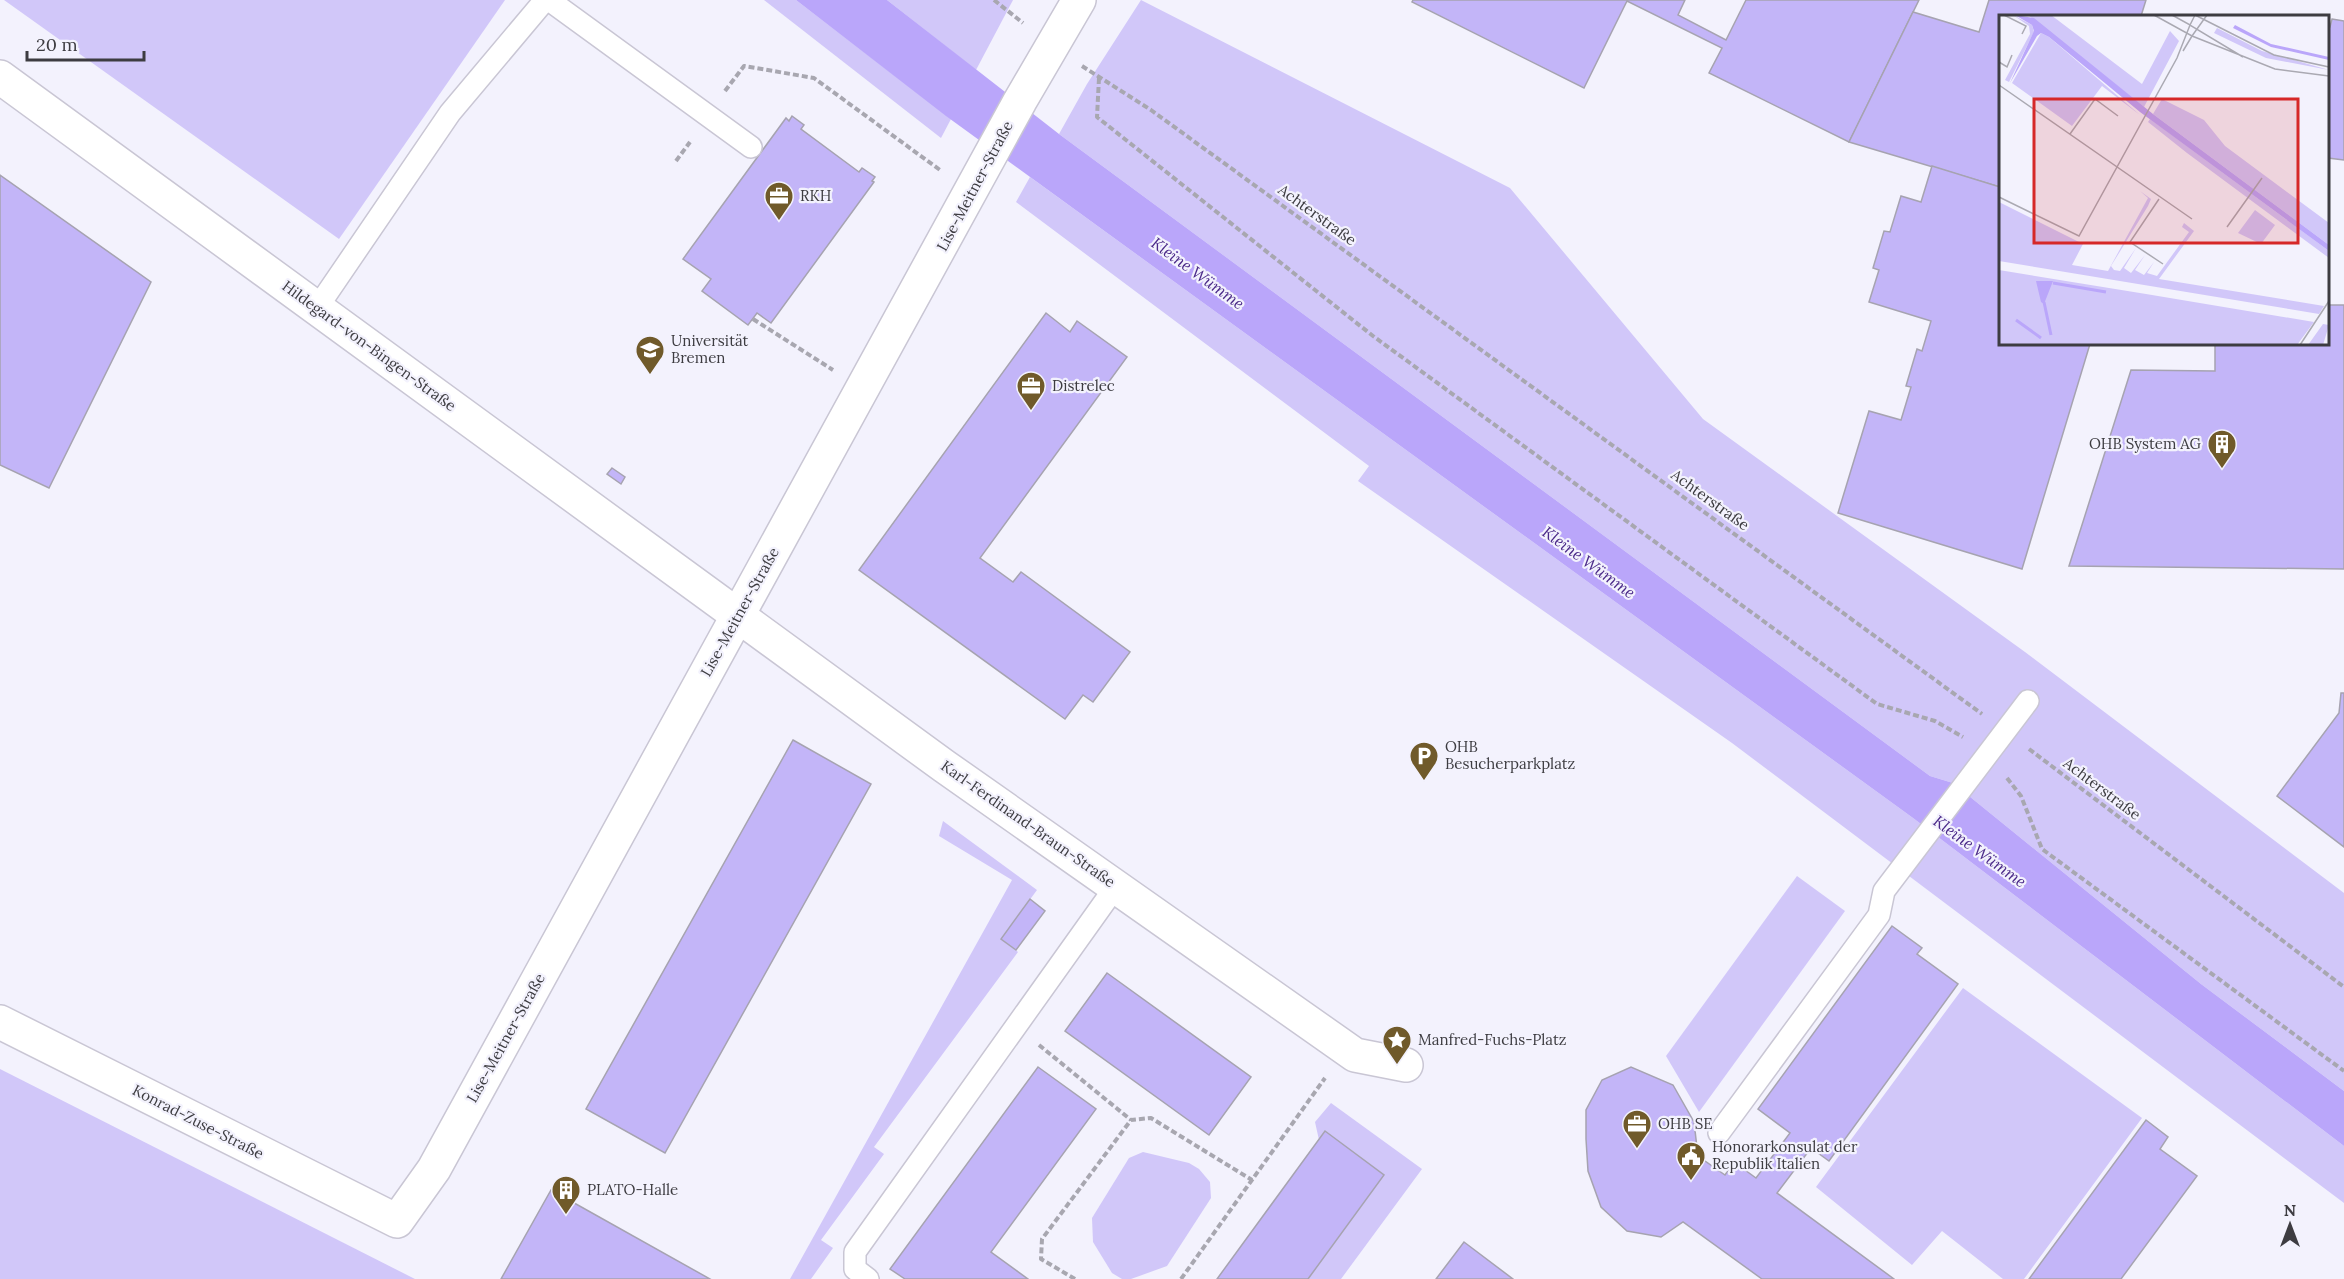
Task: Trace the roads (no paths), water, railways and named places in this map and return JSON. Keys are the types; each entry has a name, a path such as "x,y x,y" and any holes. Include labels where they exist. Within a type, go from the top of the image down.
{"street":[{"name":"Lise-Meitner-Straße","path":"397,1221 434,1169 1020,101 1079,0"},
{"name":"Hildegard-von-Bingen-Straße","path":"0,77 738,616"},
{"name":"Karl-Ferdinand-Braun-Straße","path":"738,616 944,766 1355,1055 1406,1065"},
{"name":"Konrad-Zuse-Straße","path":"0,1022 397,1221"}],"lane":[{"path":"317,308 450,113 547,0 751,147"},
{"path":"1719,1133 1879,915 1884,891 2028,702"},
{"path":"868,1279 855,1269 855,1252 1116,886"}],"water":[{"name":"Kleine Wümme","path":"796,0 887,0 1059,134 1930,776 1953,783 2201,984 2344,1091 2344,1146 1913,818 946,116"}],"place":[{"name":"RKH","path":"779,222"},
{"name":"Universität Bremen","path":"650,376"},
{"name":"Distrelec","path":"1031,412"},
{"name":"OHB System AG","path":"2222,470"},
{"name":"OHB Besucherparkplatz","path":"1424,782"},
{"name":"Manfred-Fuchs-Platz","path":"1397,1066"},
{"name":"OHB SE","path":"1637,1150"},
{"name":"Honorarkonsulat der Republik Italien","path":"1691,1182"},
{"name":"PLATO-Halle","path":"566,1216"}]}
